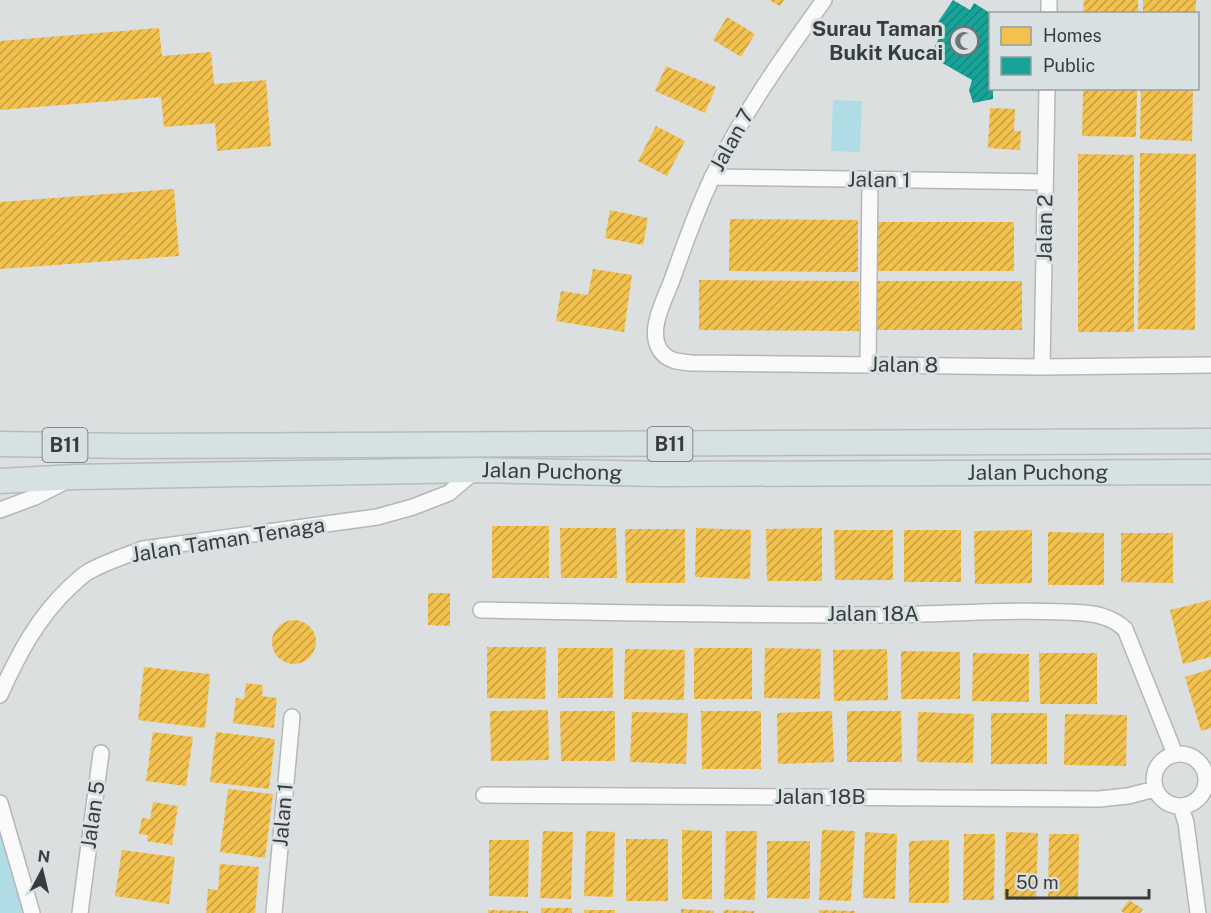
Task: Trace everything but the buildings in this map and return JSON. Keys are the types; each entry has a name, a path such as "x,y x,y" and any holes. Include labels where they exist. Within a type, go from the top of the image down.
{"main road":[{"name":"Jalan Puchong","path":"0,444 141,446 1211,441"},
{"name":"Jalan Puchong","path":"0,481 75,477 476,471 660,474 1211,472"}],"street":[{"name":"Jalan 7","path":"666,294 712,177 748,110 824,0"},
{"name":"Jalan 2","path":"1042,367 1047,90"},
{"name":"Jalan 1","path":"712,177 1046,182"},
{"path":"868,365 870,180"},
{"name":"Jalan 8","path":"666,294 655,334 659,348 667,358 692,363 1042,367 1211,365"},
{"name":"Jalan Taman Tenaga","path":"0,695 19,653 42,617 87,573 113,560 143,549 377,517 413,507 449,493 476,471"},
{"path":"1176,473 1211,486"},
{"path":"0,510 35,497 75,477"},
{"name":"Jalan 18A","path":"481,610 694,615 1018,612 1102,615 1116,620 1125,629 1175,754"},
{"name":"Jalan 1","path":"274,913 292,717"},
{"name":"Jalan 5","path":"80,913 101,753"},
{"path":"1175,754 1205,760 1207,777 1207,792 1194,803 1181,807 1165,802 1155,789 1154,774 1161,761 1175,754"},
{"name":"Jalan 18B","path":"484,795 1099,799 1128,796 1155,789"},
{"path":"0,803 32,913"},
{"path":"1181,807 1195,877 1198,913"}],"shaded area":[{"path":"833,100 862,101 860,152 831,151"},
{"path":"0,833 10,862 23,913 0,913"}],"place":[{"name":"Surau Taman Bukit Kucai","path":"964,41"}]}
